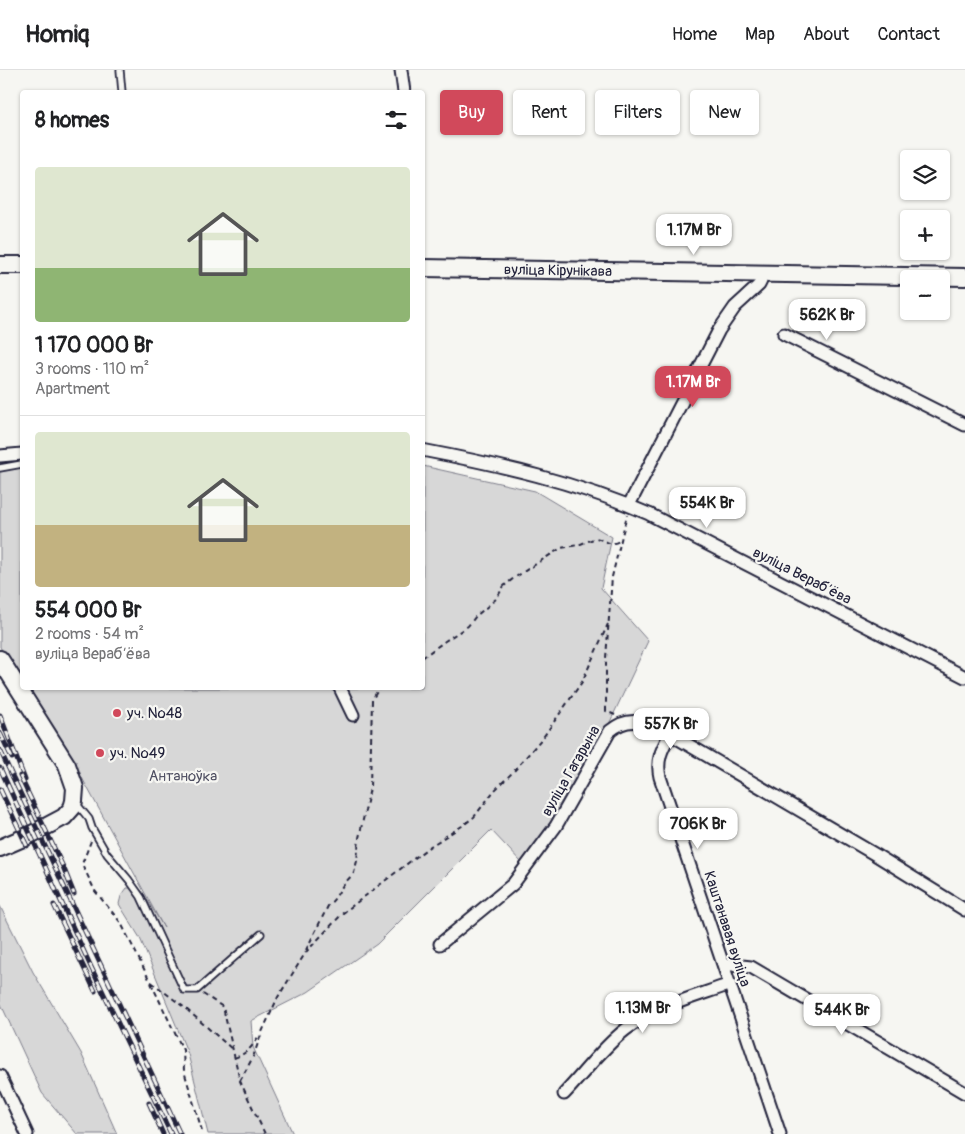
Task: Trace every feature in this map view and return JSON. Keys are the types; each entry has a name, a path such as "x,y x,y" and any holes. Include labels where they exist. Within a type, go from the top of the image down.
{"street":[{"path":"400,70 404,90"},
{"path":"0,265 20,265"},
{"name":"вуліца Кірунікава","path":"425,265 965,277"},
{"path":"629,505 719,330 735,307 759,285 762,281 762,273"},
{"path":"784,334 965,426"},
{"name":"вуліца Верабʼёва","path":"425,451 523,471 582,488 629,505 965,678"},
{"path":"0,456 20,454"},
{"path":"0,659 67,765 75,788 72,808 64,816 30,835 0,848"},
{"path":"341,690 353,715"},
{"path":"626,721 648,725 670,734 876,854 965,910"},
{"name":"вуліца Гагарына","path":"440,944 513,884 556,826 610,731 618,724 626,721"},
{"name":"Каштанавая вуліца","path":"670,734 661,750 658,768 780,1134"},
{"path":"724,964 751,967 965,1093"},
{"path":"564,1094 624,1031 640,1020 653,1013 730,984"},
{"path":"0,1076 27,1134"}],"lane":[{"path":"120,70 122,90"},
{"path":"0,468 20,464"},
{"path":"74,801 85,812 107,854 141,896 184,990 197,990 261,934"}],"path":[{"path":"626,721 606,711 608,624 612,577 629,505"},
{"path":"425,656 468,626 496,598 504,586 561,548 578,545 596,538 610,544 615,544 621,540"},
{"path":"306,952 343,912 429,847 474,817 494,791 544,736 582,682 608,624"},
{"path":"240,1081 253,1057 278,997 306,952 328,906 354,873 359,838 370,788 372,700 378,690"},
{"path":"92,828 90,844 82,864 95,891 121,923 183,1050 184,1071 202,1134"},
{"path":"150,981 185,1008 232,1049"},
{"path":"197,990 222,1007 240,1081 266,1134"},
{"path":"234,1058 244,1055 262,1032"}],"green space":[{"path":"20,463 20,679 0,647 0,465"},
{"name":"Антаноўка","path":"425,466 535,491 612,537 601,588 648,641 609,724 553,823 522,863 491,830 377,944 308,992 251,1021 253,1047 293,1134 208,1134 188,1054 140,938 119,904 121,896 127,888 136,888 142,891 164,928 81,776 27,690 337,690 351,721 340,690 425,690"},
{"path":"0,906 33,972 81,1053 117,1134 77,1134 42,1093 0,1002"}],"railway":[{"path":"0,715 25,780"},
{"path":"0,733 12,758"},
{"path":"0,750 180,1134"},
{"path":"0,768 91,967 171,1134"},
{"path":"20,776 74,894"},
{"path":"0,789 27,846"},
{"path":"54,905 95,991"},
{"path":"149,1103 163,1134"}],"place":[{"name":"уч. №48","path":"117,713"},
{"name":"уч. №49","path":"100,753"}]}
